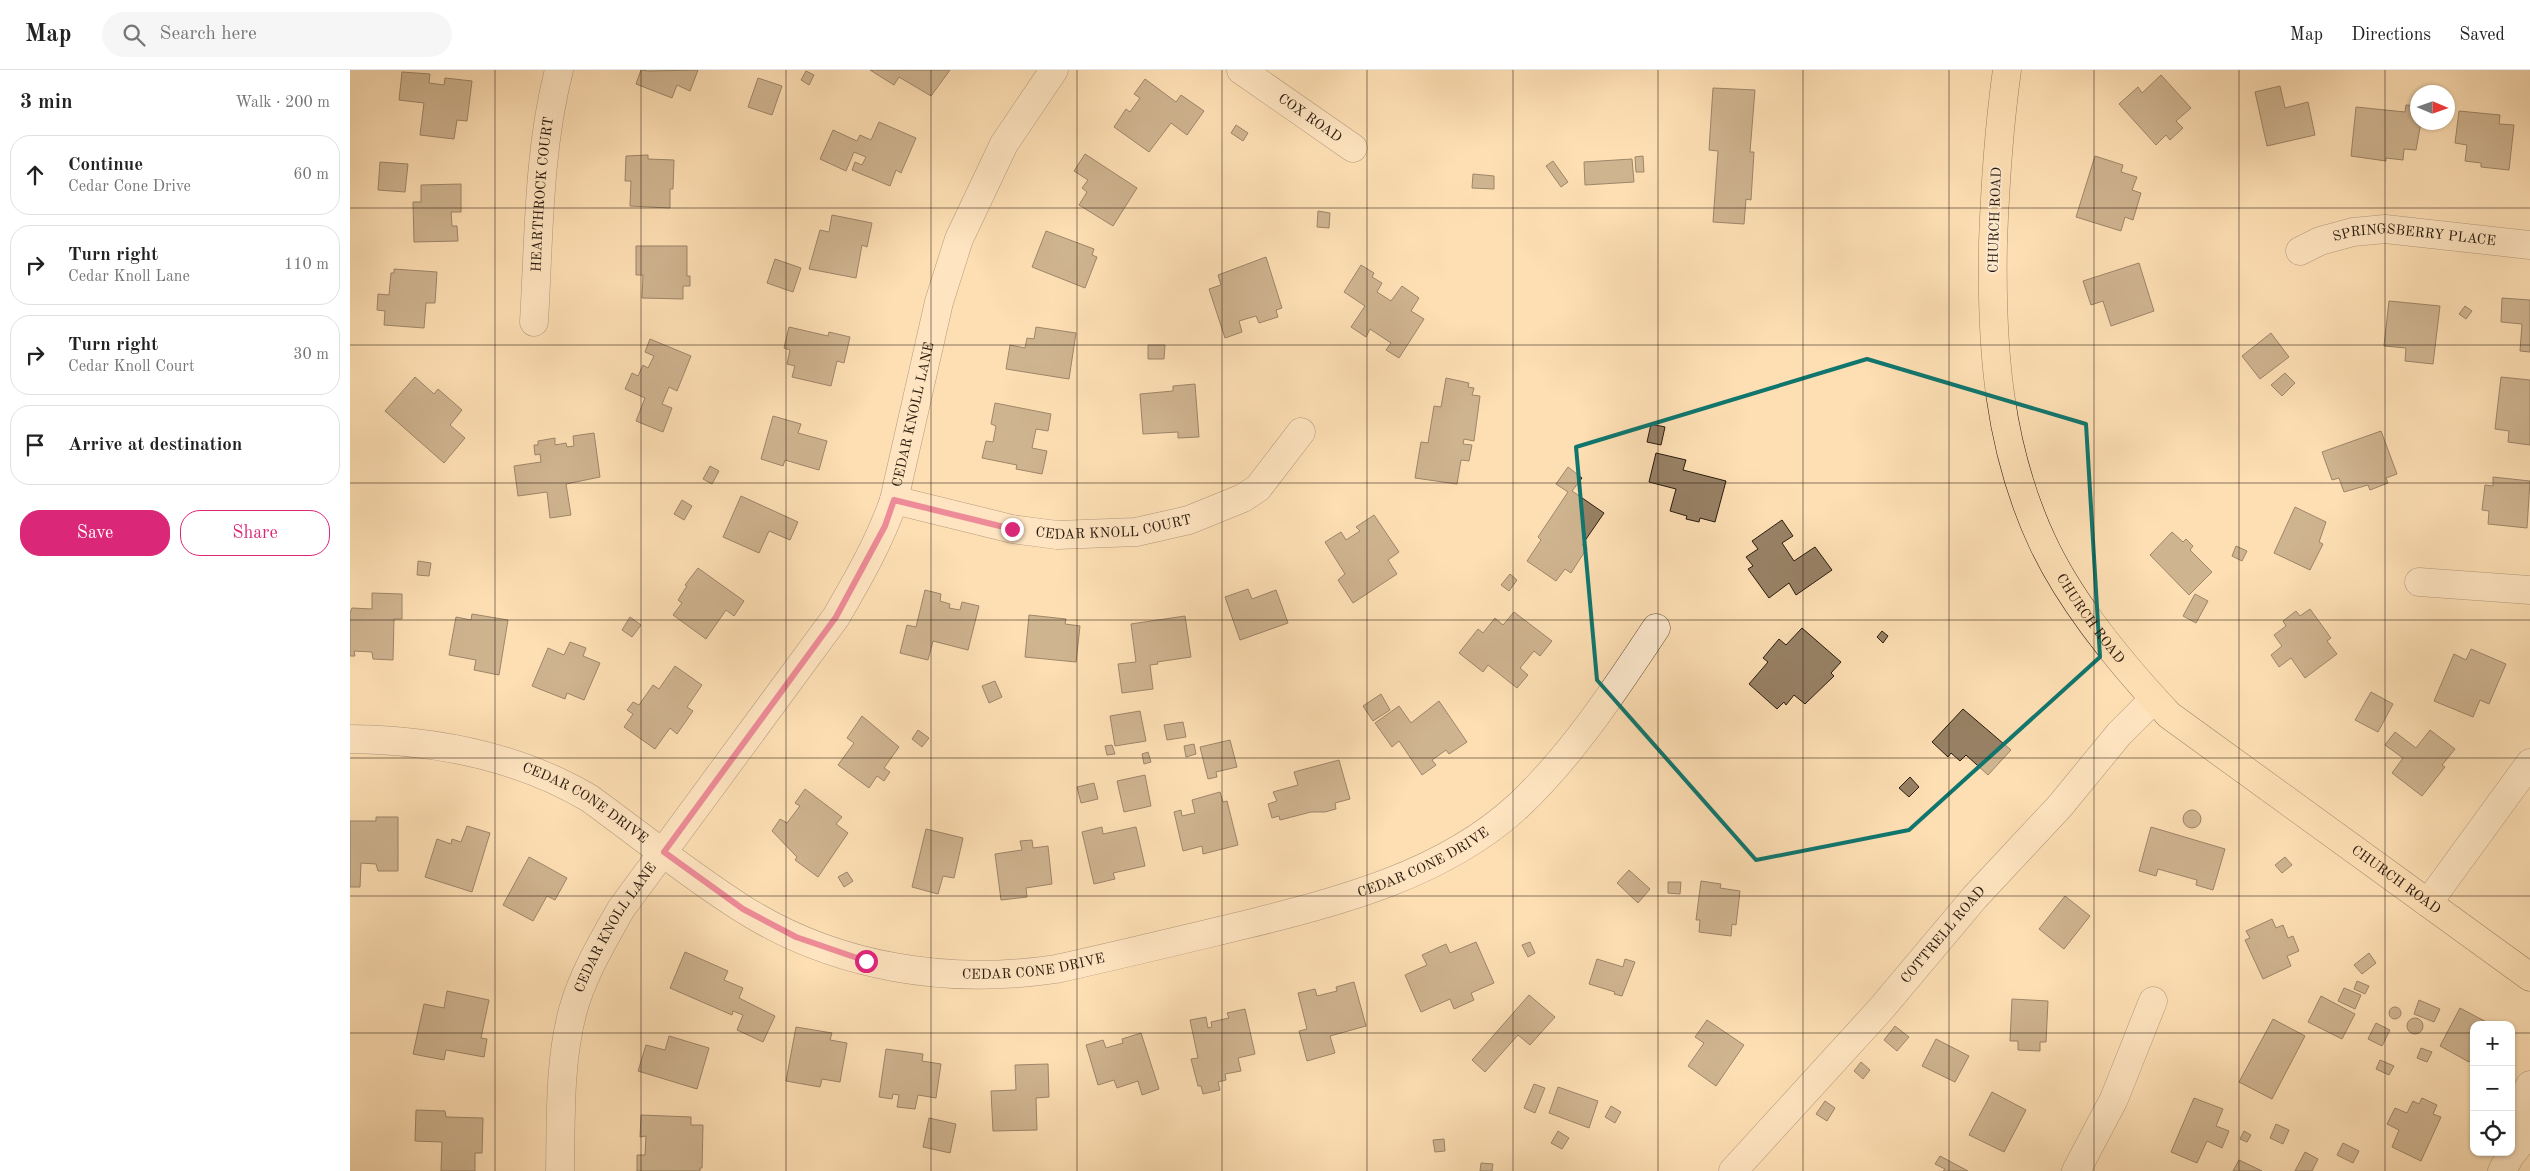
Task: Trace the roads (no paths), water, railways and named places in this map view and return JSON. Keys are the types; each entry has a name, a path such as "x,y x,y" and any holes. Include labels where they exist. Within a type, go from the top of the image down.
{"main road":[{"name":"CHURCH ROAD","path":"2008,70 1995,188 1992,295 1995,367 2006,436 2023,494 2043,543 2079,602 2122,661 2169,714 2530,977"}],"street":[{"name":"HEARTHROCK COURT","path":"534,322 544,159 550,107 559,70"},
{"name":"CEDAR KNOLL LANE","path":"560,1171 561,1083 574,1008 594,958 621,909 836,617 881,534 894,500 939,302 959,239 1004,144 1054,70"},
{"name":"COX ROAD","path":"1241,70 1353,148"},
{"name":"SPRINGSBERRY PLACE","path":"2300,251 2320,241 2353,232 2385,229 2530,245"},
{"name":"CEDAR KNOLL COURT","path":"894,500 1012,529 1057,535 1136,532 1189,520 1243,498 1258,488 1302,432"},
{"path":"2419,582 2530,590"},
{"name":"CEDAR CONE DRIVE","path":"350,739 447,746 508,760 576,790 743,909 796,937 866,961 908,971 951,975 1004,976 1056,969 1171,943 1343,899 1411,874 1444,858 1517,806 1570,752 1599,713 1656,628"},
{"name":"COTTRELL ROAD","path":"1733,1171 1880,1010 1975,898 2060,806 2119,734 2154,699"},
{"path":"2428,902 2530,764"},
{"path":"2076,1171 2114,1099 2154,1001"},
{"path":"2508,1157 2520,1104 2530,1085"},
{"path":"2508,1157 2530,1131"}]}
